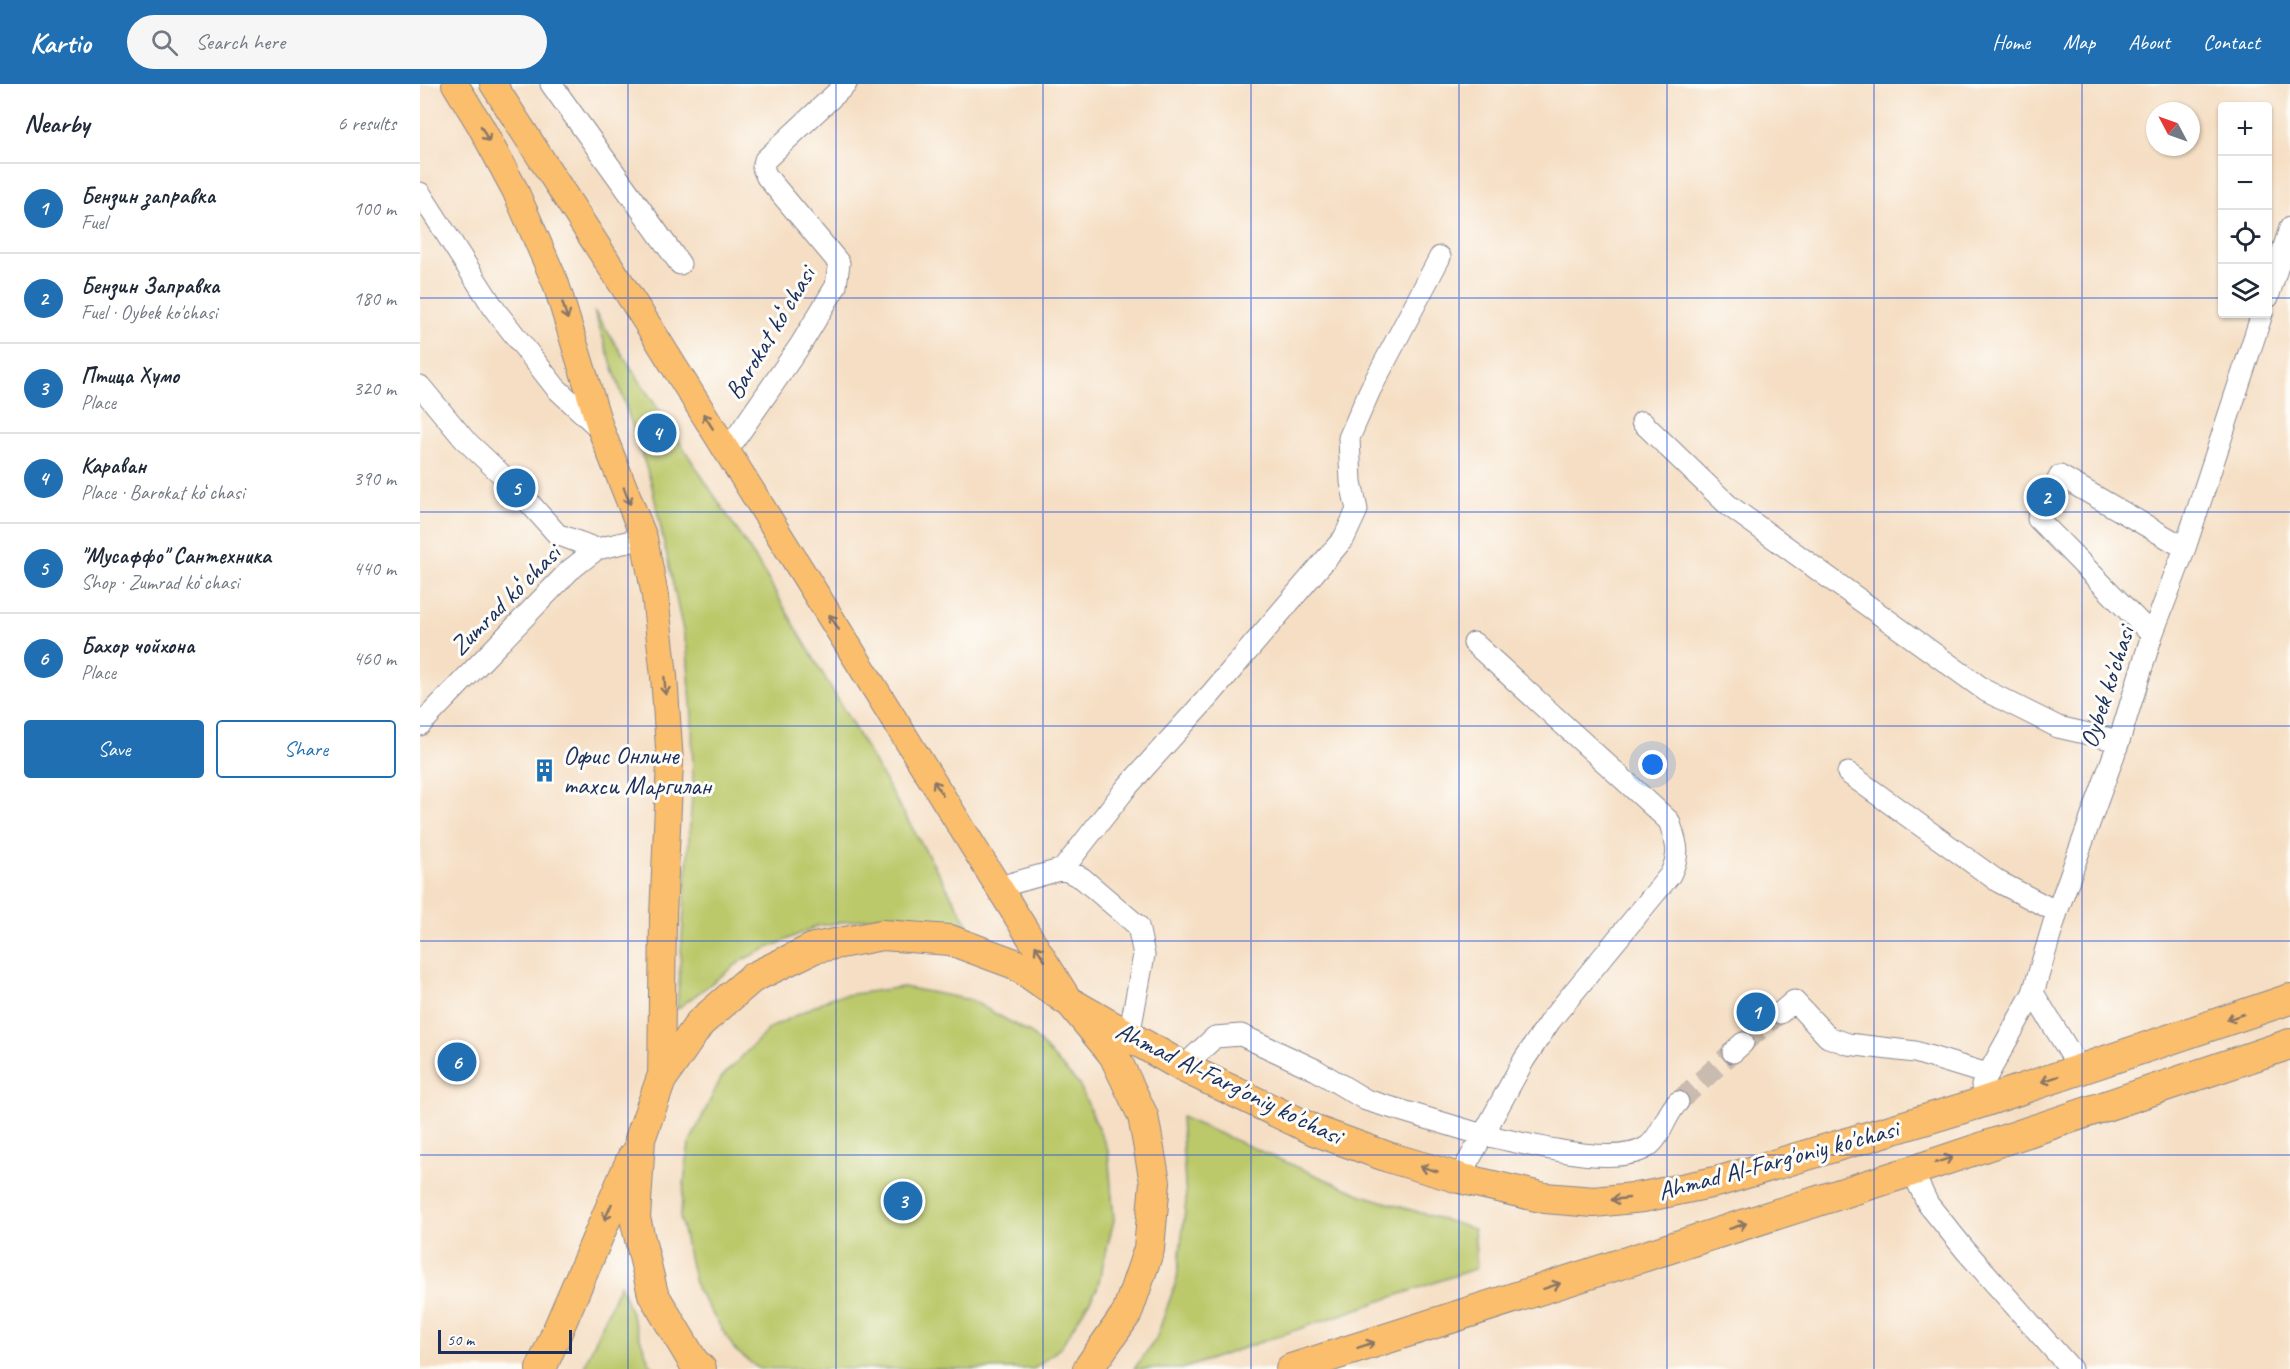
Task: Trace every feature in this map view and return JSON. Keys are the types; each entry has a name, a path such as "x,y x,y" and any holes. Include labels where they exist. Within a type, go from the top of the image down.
{"highway":[{"path":"541,1369 640,1139 661,1080 700,1023 752,978 814,948 882,935 950,940 1015,964 1071,1003 1114,1054 1129,1085 1143,1116 1155,1182 1149,1249 1127,1313 1088,1369"},
{"name":"Ahmad Al-Farg'oniy ko'chasi","path":"1071,1003 1183,1066 1316,1131 1388,1157 1460,1178 1545,1198 1594,1202 1643,1197 1720,1180 1974,1105 2290,999"},
{"name":"Ahmad Al-Farg'oniy ko'chasi","path":"1291,1369 1912,1171 2290,1044"},
{"path":"640,1139 635,1218 652,1294 693,1361 701,1369"}],"main road":[{"path":"455,84 515,189 556,284 602,430 644,538 656,607 670,762 663,916 661,1080"},
{"path":"493,84 727,451 1071,1003"}],"street":[{"path":"551,84 680,264"},
{"name":"Barokat koʻchasi","path":"727,451 801,344 836,286 839,263 767,177 763,168 765,160 846,84"},
{"path":"420,193 495,310 556,388 602,430"},
{"path":"2272,284 2290,228"},
{"path":"999,887 1063,869 1127,787 1211,694 1344,538 1357,510 1351,482 1349,438 1370,390 1440,257"},
{"name":"Oybek ko'chasi","path":"1974,1105 1987,1074 2032,993 2057,912 2119,741 2152,635 2185,548 2261,318"},
{"path":"420,386 464,439 516,489 557,534 597,549"},
{"path":"1642,422 1728,505 1986,691 2058,727 2119,741"},
{"path":"2054,487 2060,476 2185,548"},
{"path":"2043,510 2038,519 2152,635"},
{"name":"Zumrad koʻchasi","path":"420,725 570,570 597,549 644,538"},
{"path":"1460,1178 1524,1060 1550,1021 1670,875 1678,860 1677,842 1669,821 1474,643"},
{"path":"1848,773 1999,882 2057,912"},
{"path":"1063,869 1082,878 1138,926 1144,955 1129,1036"},
{"path":"2032,993 2080,1069"},
{"path":"1780,1013 1794,1001 1828,1037 1857,1046 1915,1052 1987,1074"},
{"path":"1183,1066 1215,1037 1241,1035 1316,1070 1366,1100 1483,1135 1593,1156 1631,1155 1648,1146 1661,1131 1678,1102"},
{"path":"1912,1171 1928,1204 2071,1369"}],"green space":[{"path":"594,311 759,564 968,924 895,914 817,926 744,959 677,1009 693,782 692,717 687,649 651,482"},
{"path":"903,987 971,1000 1032,1034 1080,1086 1108,1151 1114,1220 1097,1289 1060,1348 1034,1369 759,1369 735,1350 696,1288 680,1217 689,1144 721,1078 770,1028 833,997"},
{"path":"1181,1117 1362,1195 1474,1229 1477,1268 1182,1369 1134,1369 1156,1339 1177,1279 1186,1201"},
{"path":"620,1284 649,1362 655,1369 583,1369"}],"tunnel":[{"path":"1743,1043 1780,1013"},
{"path":"1678,1102 1733,1052"}],"place":[{"name":"Караван","path":"657,433"},
{"name":"\"Мусаффо\" Сантехника","path":"516,488"},
{"name":"Бензин Заправка","path":"2046,497"},
{"name":"Офис Онлине тахси Маргилан","path":"545,770"},
{"name":"Бензин заправка","path":"1756,1012"},
{"name":"Бахор чойхона","path":"457,1062"},
{"name":"Птица Хумо","path":"903,1201"}]}
